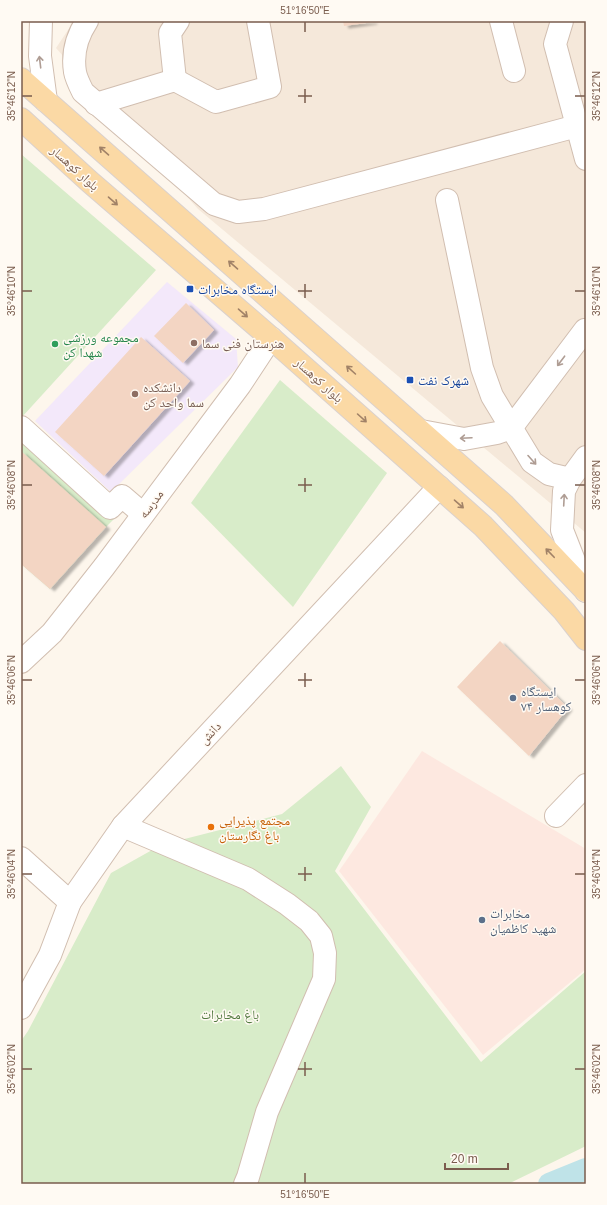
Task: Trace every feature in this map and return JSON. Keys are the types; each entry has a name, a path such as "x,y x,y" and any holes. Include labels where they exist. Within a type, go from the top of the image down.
{"main road":[{"path":"21,79 504,505 586,591"},
{"name":"بلوار کوهسار","path":"21,119 90,182 271,338 483,526 564,611 586,639"}],"street":[{"path":"41,21 40,56 46,100"},
{"path":"87,21 81,31 74,51 75,72 83,92 214,204 238,212 264,209 577,126"},
{"path":"175,80 170,33 178,21"},
{"path":"96,104 175,80 216,102 270,86 258,21"},
{"path":"501,21 514,71"},
{"path":"545,21 556,44 586,159"},
{"path":"556,44 562,21"},
{"path":"447,200 482,368 492,396 532,462 549,474 570,479"},
{"path":"421,431 464,440 497,433 511,428 585,329"},
{"path":"585,329 583,344 586,359"},
{"name":"مدرسه","path":"21,662 52,634 240,385 271,338"},
{"path":"21,427 110,508 122,496 143,514"},
{"path":"586,457 570,479 564,491 562,530 586,591"},
{"name":"دانش","path":"21,1008 50,955 70,902 123,826 439,487"},
{"path":"556,816 586,785"},
{"path":"123,826 248,879 310,921 321,936 325,953 324,979 267,1112 245,1184"},
{"path":"21,858 70,902"}],"shaded area":[{"path":"74,21 586,21 586,533 198,209 56,48"},
{"name":"دانشکده سما واحد کن","path":"167,282 236,339 238,367 111,492 35,421"},
{"name":"مخابرات شهید کاظمیان","path":"422,751 586,849 586,969 483,1055 339,871"}],"green space":[{"name":"مجموعه ورزشی شهدا کن","path":"21,154 156,270 22,417 124,509 50,589 21,564"},
{"path":"280,380 387,473 293,607 191,503"},
{"name":"باغ مخابرات","path":"341,766 371,807 335,871 481,1062 586,971 586,1146 508,1184 21,1184 21,1041 28,1031 111,873 161,845 282,814"}],"building":[{"path":"343,21 373,21 373,22 344,26"},
{"path":"186,303 214,330 183,363 154,336"},
{"path":"141,337 190,381 104,476 55,432"},
{"path":"21,451 106,527 50,589 21,564"},
{"name":"ایستگاه ۷۴ کوهسار","path":"500,641 568,708 529,756 457,687"}],"waterway":[{"path":"549,1184 586,1169"}],"place":[{"name":"ایستگاه مخابرات","path":"190,289"},
{"name":"هنرستان فنی سما","path":"194,343"},
{"name":"مجموعه ورزشی شهدا کن","path":"55,344"},
{"name":"شهرک نفت","path":"410,380"},
{"name":"دانشکده سما واحد کن","path":"135,394"},
{"name":"ایستگاه ۷۴ کوهسار","path":"513,698"},
{"name":"مجتمع پذیرایی باغ نگارستان","path":"211,827"},
{"name":"مخابرات شهید کاظمیان","path":"482,920"}]}
